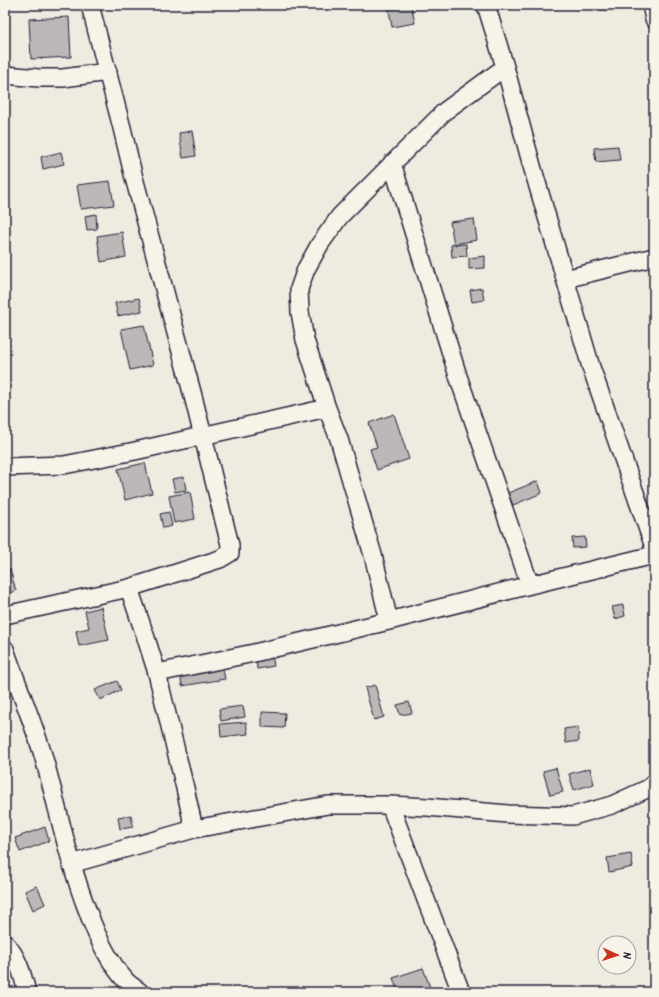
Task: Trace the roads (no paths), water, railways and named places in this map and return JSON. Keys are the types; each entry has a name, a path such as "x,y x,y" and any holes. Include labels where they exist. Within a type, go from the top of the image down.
{"street":[{"path":"5,615 129,588 220,559 230,553 230,545 203,435 133,174 90,5"},
{"path":"486,5 591,367 654,547"},
{"path":"651,5 654,19"},
{"path":"389,621 373,556 339,439 327,408 305,340 300,312 299,289 306,269 320,244 340,216 445,112 505,67"},
{"path":"5,75 63,78 108,72"},
{"path":"392,163 458,376 530,585"},
{"path":"565,279 654,257"},
{"path":"5,468 64,465 135,451 327,408"},
{"path":"157,673 254,653 654,556"},
{"path":"129,588 157,673 194,828"},
{"path":"5,649 43,756 82,898 107,956 126,981 140,992"},
{"path":"72,864 194,828 328,804 390,805 508,814 573,816 612,805 649,788 654,783"},
{"path":"390,805 461,992"},
{"path":"5,943 12,950 22,971 27,992"}]}
